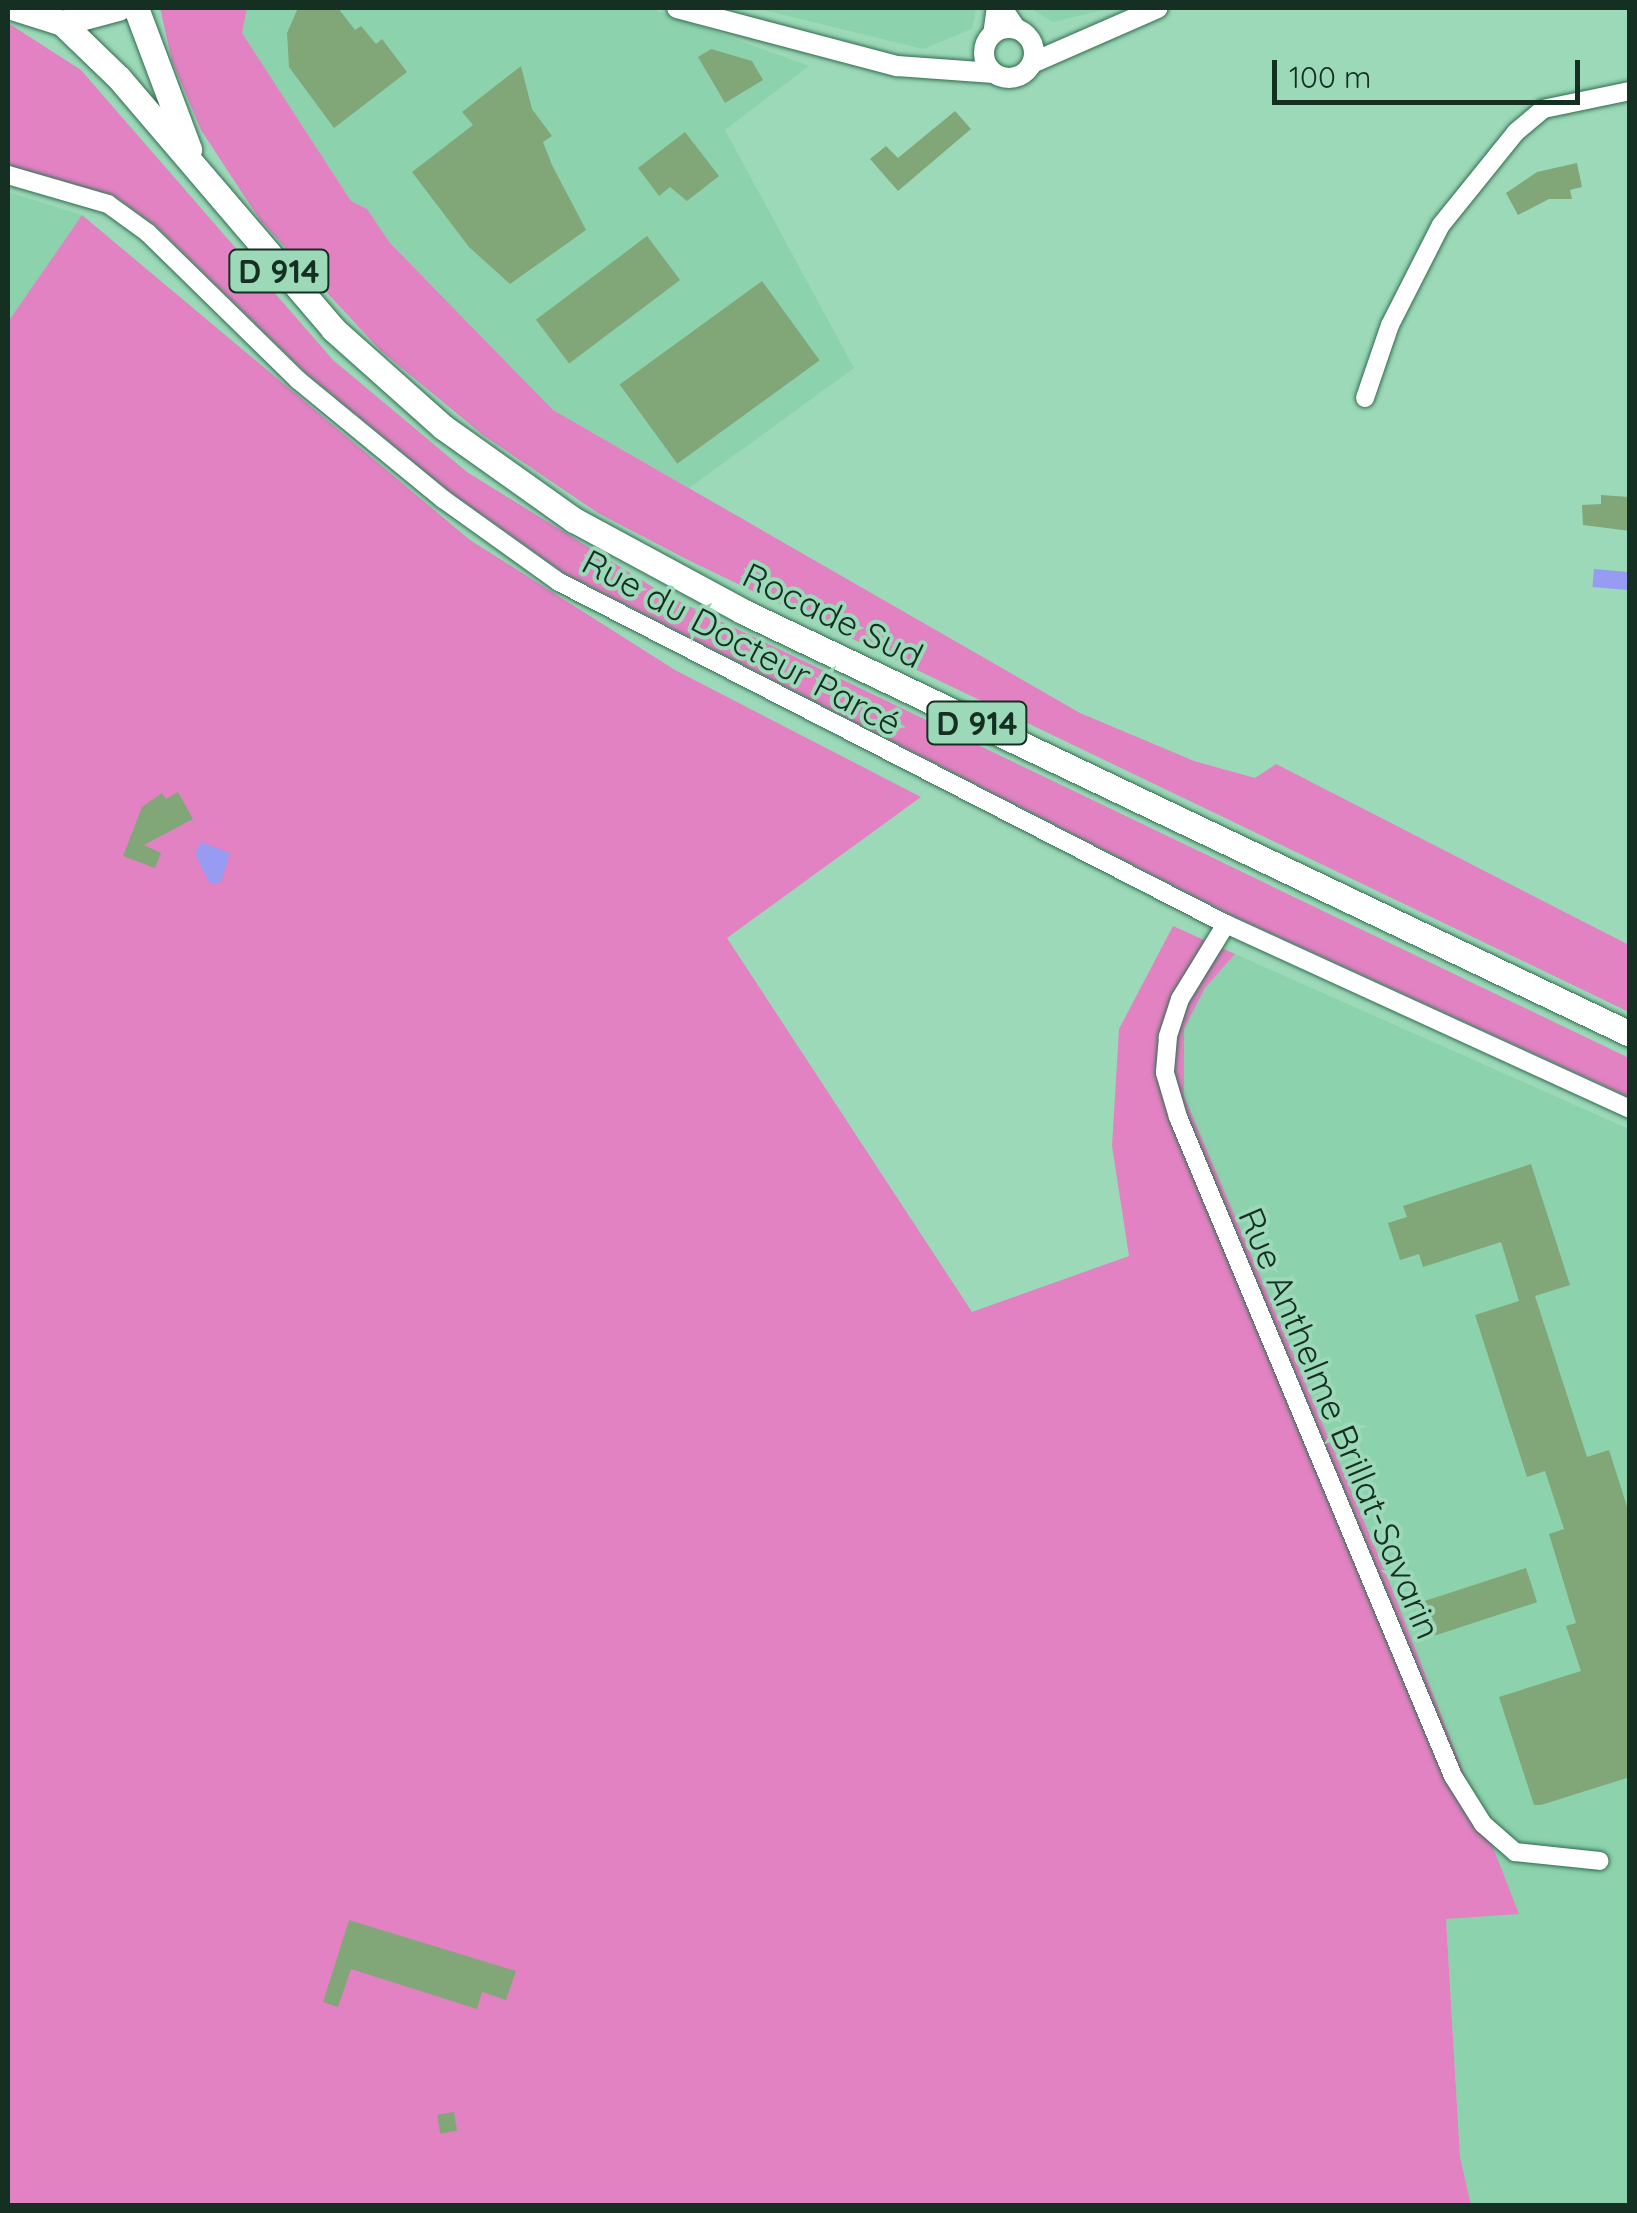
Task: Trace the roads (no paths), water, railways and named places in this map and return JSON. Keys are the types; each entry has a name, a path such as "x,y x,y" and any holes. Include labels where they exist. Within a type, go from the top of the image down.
{"main road":[{"path":"16,8 62,23 118,8"},
{"name":"D 914","path":"136,8 151,60 204,181"},
{"name":"D 914","path":"62,23 119,78 204,181"},
{"name":"Rocade Sud","path":"204,181 360,354 443,428 574,520 776,627 1630,1034"}],"street":[{"path":"677,8 844,54 1015,77 1032,63 1158,8"},
{"path":"994,73 989,41 1000,8"},
{"path":"1000,8 1023,34 1032,63"},
{"path":"936,68 989,41 1023,34 1104,32"},
{"path":"1365,398 1390,326 1442,225 1516,132 1543,108 1630,91"},
{"name":"Rue du Docteur Parcé","path":"8,175 108,204 148,233 298,380 443,499 558,582 1226,924 1630,1109"},
{"name":"Rue Anthelme Brillat-Savarin","path":"1226,924 1180,999 1168,1036 1165,1073 1178,1117 1452,1776 1483,1824 1515,1852 1600,1861"}],"water":[{"path":"1594,569 1629,572 1627,590 1592,587"},
{"path":"201,842 230,853 221,882 210,884 195,854"}]}
